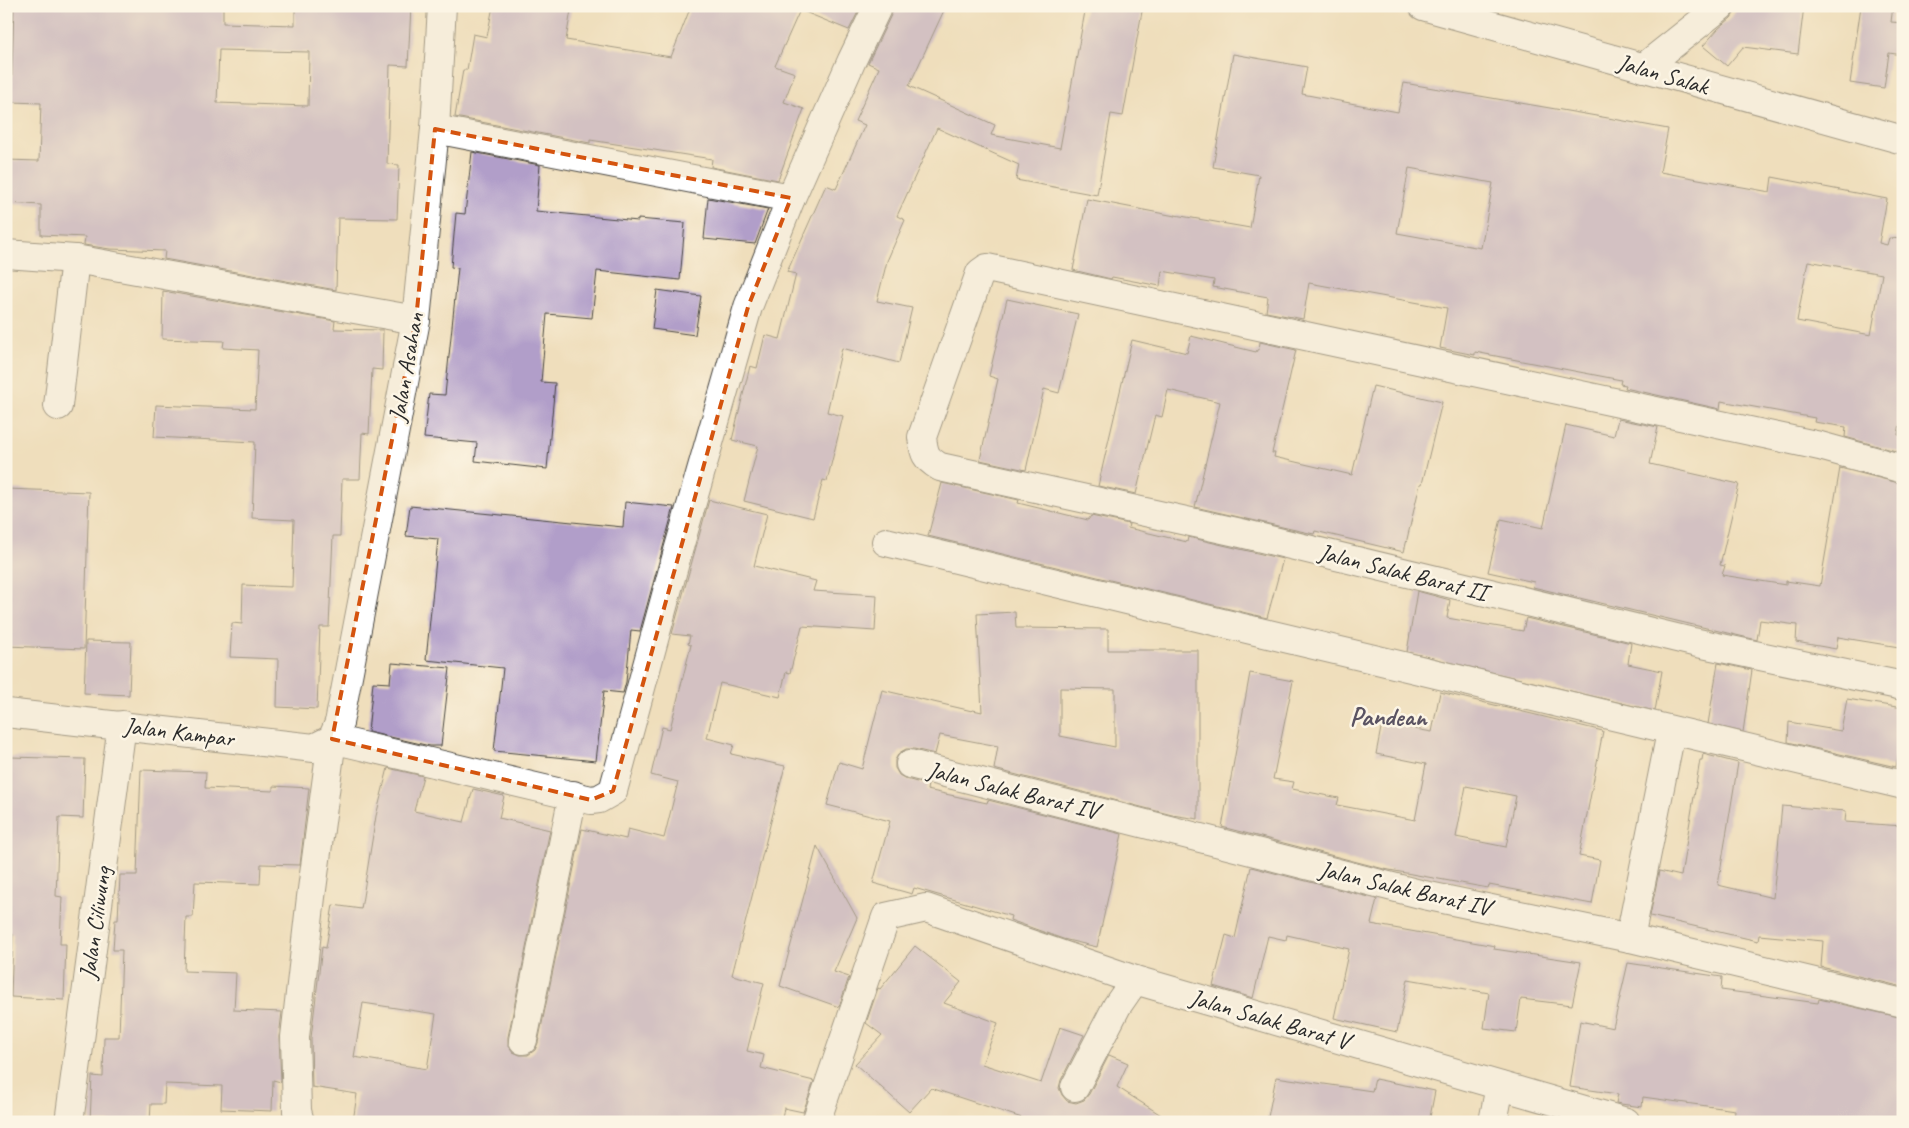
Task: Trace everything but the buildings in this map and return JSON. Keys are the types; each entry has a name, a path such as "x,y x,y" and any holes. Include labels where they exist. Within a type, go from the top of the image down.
{"street":[{"name":"Jalan Asahan","path":"300,1122 297,1111 295,1037 311,897 335,731 416,320 435,129 442,6"},
{"path":"335,731 591,800 600,799 613,792 678,551 748,307 791,198 878,6"},
{"name":"Jalan Salak","path":"1423,6 1903,140"},
{"path":"1643,68 1721,6"},
{"path":"435,129 791,198"},
{"path":"6,254 75,259 416,320"},
{"path":"58,406 75,259"},
{"name":"Jalan Salak Barat II","path":"1903,469 1820,446 987,268 980,273 922,437 923,449 928,460 940,467 1242,533 1693,642 1903,686"},
{"path":"886,542 1517,693 1671,732 1903,785"},
{"name":"Jalan Kampar","path":"6,712 314,748 335,731"},
{"name":"Jalan Ciliwung","path":"68,1122 122,725"},
{"path":"1630,938 1671,732"},
{"name":"Jalan Salak Barat IV","path":"910,764 1424,895 1630,938 1903,1003"},
{"path":"523,1040 572,795"},
{"name":"Jalan Salak Barat V","path":"816,1122 886,918 918,908 933,910 1128,990 1500,1086 1626,1122"},
{"path":"1075,1087 1128,990"},
{"path":"1493,1122 1500,1086"}],"highlighted area":[{"path":"435,129 791,198 748,307 613,791 591,800 332,739 416,320"}],"district":[{"name":"Pandean","path":"1388,716"}]}
